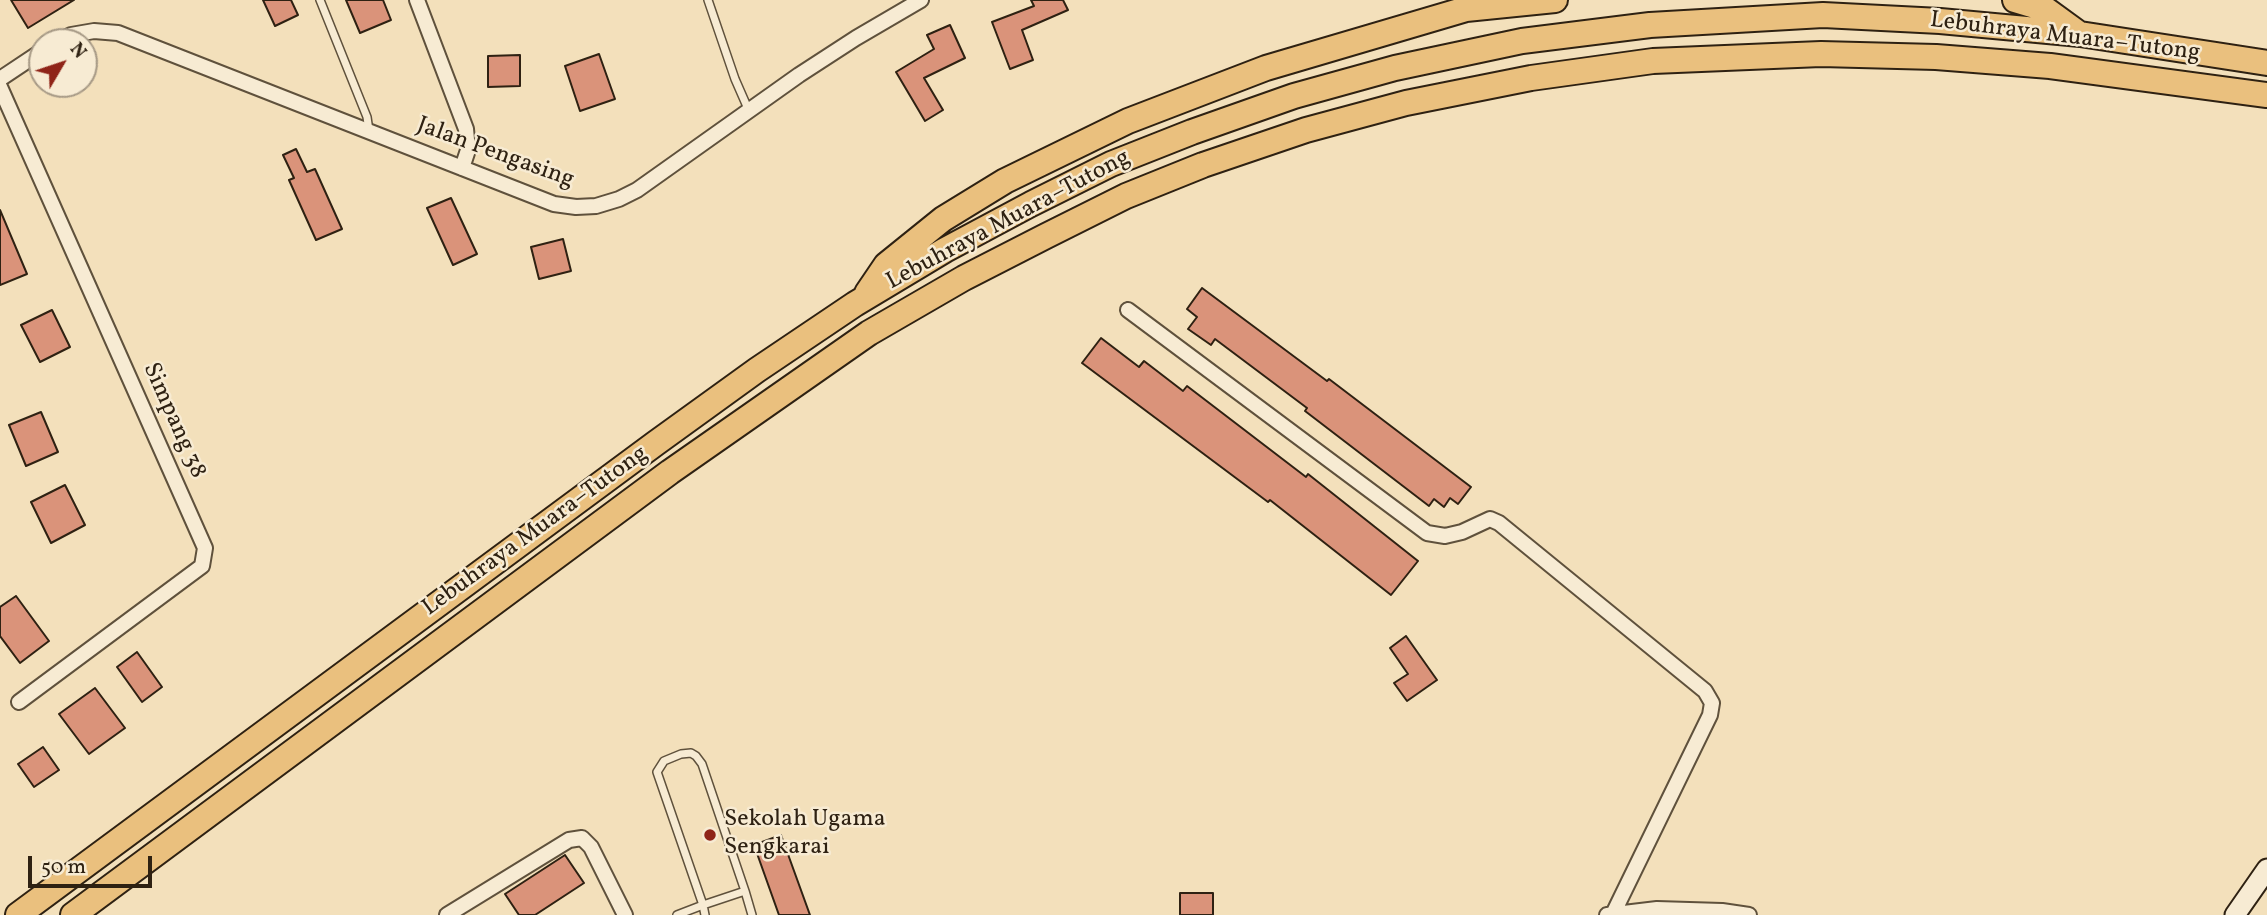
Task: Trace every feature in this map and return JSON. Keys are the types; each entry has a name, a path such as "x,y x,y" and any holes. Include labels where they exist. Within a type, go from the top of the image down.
{"highway":[{"path":"863,299 886,265 943,219 1005,181 1129,121 1266,68 1448,8 1466,9 1481,4 1555,0"},
{"path":"2015,0 2045,9 2080,34"},
{"name":"Lebuhraya Muara–Tutong","path":"18,915 656,443 757,370 863,299 945,250 1111,164 1192,132 1281,101 1395,68 1522,41 1650,25 1823,15 1940,22 2080,34 2267,63"},
{"name":"Lebuhraya Muara–Tutong","path":"73,915 670,472 869,333 964,278 1046,236 1126,196 1203,165 1306,130 1406,103 1531,78 1653,61 1821,54 1936,57 2050,66 2267,95"}],"street":[{"path":"417,0 466,129 468,150 462,169"},
{"name":"Jalan Pengasing","path":"98,31 118,33 554,204 576,207 596,206 637,190 799,75 921,0"},
{"path":"0,79 28,60"},
{"name":"Simpang 38","path":"0,87 205,548 202,566 19,702"},
{"path":"1128,310 1427,533 1445,536 1490,519 1499,523 1705,691 1712,702 1710,715 1609,915"},
{"path":"447,915 569,840 582,838 591,847 625,915"},
{"path":"2235,915 2267,869"},
{"path":"1609,915 1721,911 1749,915"}],"lane":[{"path":"320,0 367,117 369,132"},
{"path":"708,0 749,112"},
{"path":"705,915 657,772 664,761 681,754 691,753 702,764 752,915"},
{"path":"677,915 745,891"}],"building":[{"path":"11,0 74,0 28,28"},
{"path":"263,0 291,0 298,15 275,26"},
{"path":"346,0 383,0 391,20 360,33"},
{"path":"1031,0 1063,0 1068,10 1022,30 1033,60 1010,69 992,22 1034,6"},
{"path":"950,25 965,58 924,78 943,110 925,121 896,72 934,49 927,35"},
{"path":"599,54 615,99 580,111 565,66"},
{"path":"520,55 520,86 488,87 488,56"},
{"path":"296,149 307,172 315,169 342,229 316,240 289,180 294,178 283,155"},
{"path":"451,198 477,254 453,265 427,208"},
{"path":"0,210 27,274 0,285"},
{"path":"563,239 571,271 539,279 531,247"},
{"path":"1202,288 1327,381 1329,379 1471,487 1458,504 1450,498 1444,507 1434,499 1429,506 1305,411 1307,408 1215,339 1211,345 1188,329 1197,317 1187,309"},
{"path":"52,310 70,347 40,362 21,325"},
{"path":"1101,338 1139,367 1144,361 1183,391 1187,386 1306,477 1308,474 1418,561 1391,595 1270,500 1268,502 1082,363"},
{"path":"41,412 58,452 26,466 9,425"},
{"path":"65,485 85,525 51,543 31,502"},
{"path":"16,596 49,641 20,663 0,636 0,607"},
{"path":"1406,636 1437,680 1407,701 1394,683 1408,674 1390,648"},
{"path":"137,652 162,687 142,702 117,667"},
{"path":"95,688 125,728 89,754 59,714"},
{"path":"43,747 59,770 34,787 18,764"},
{"path":"781,835 810,915 779,915 754,845"},
{"path":"565,855 584,883 535,915 519,915 505,894"},
{"path":"1180,893 1213,893 1213,915 1180,915"}],"place":[{"name":"Sekolah Ugama Sengkarai","path":"710,835"}]}
